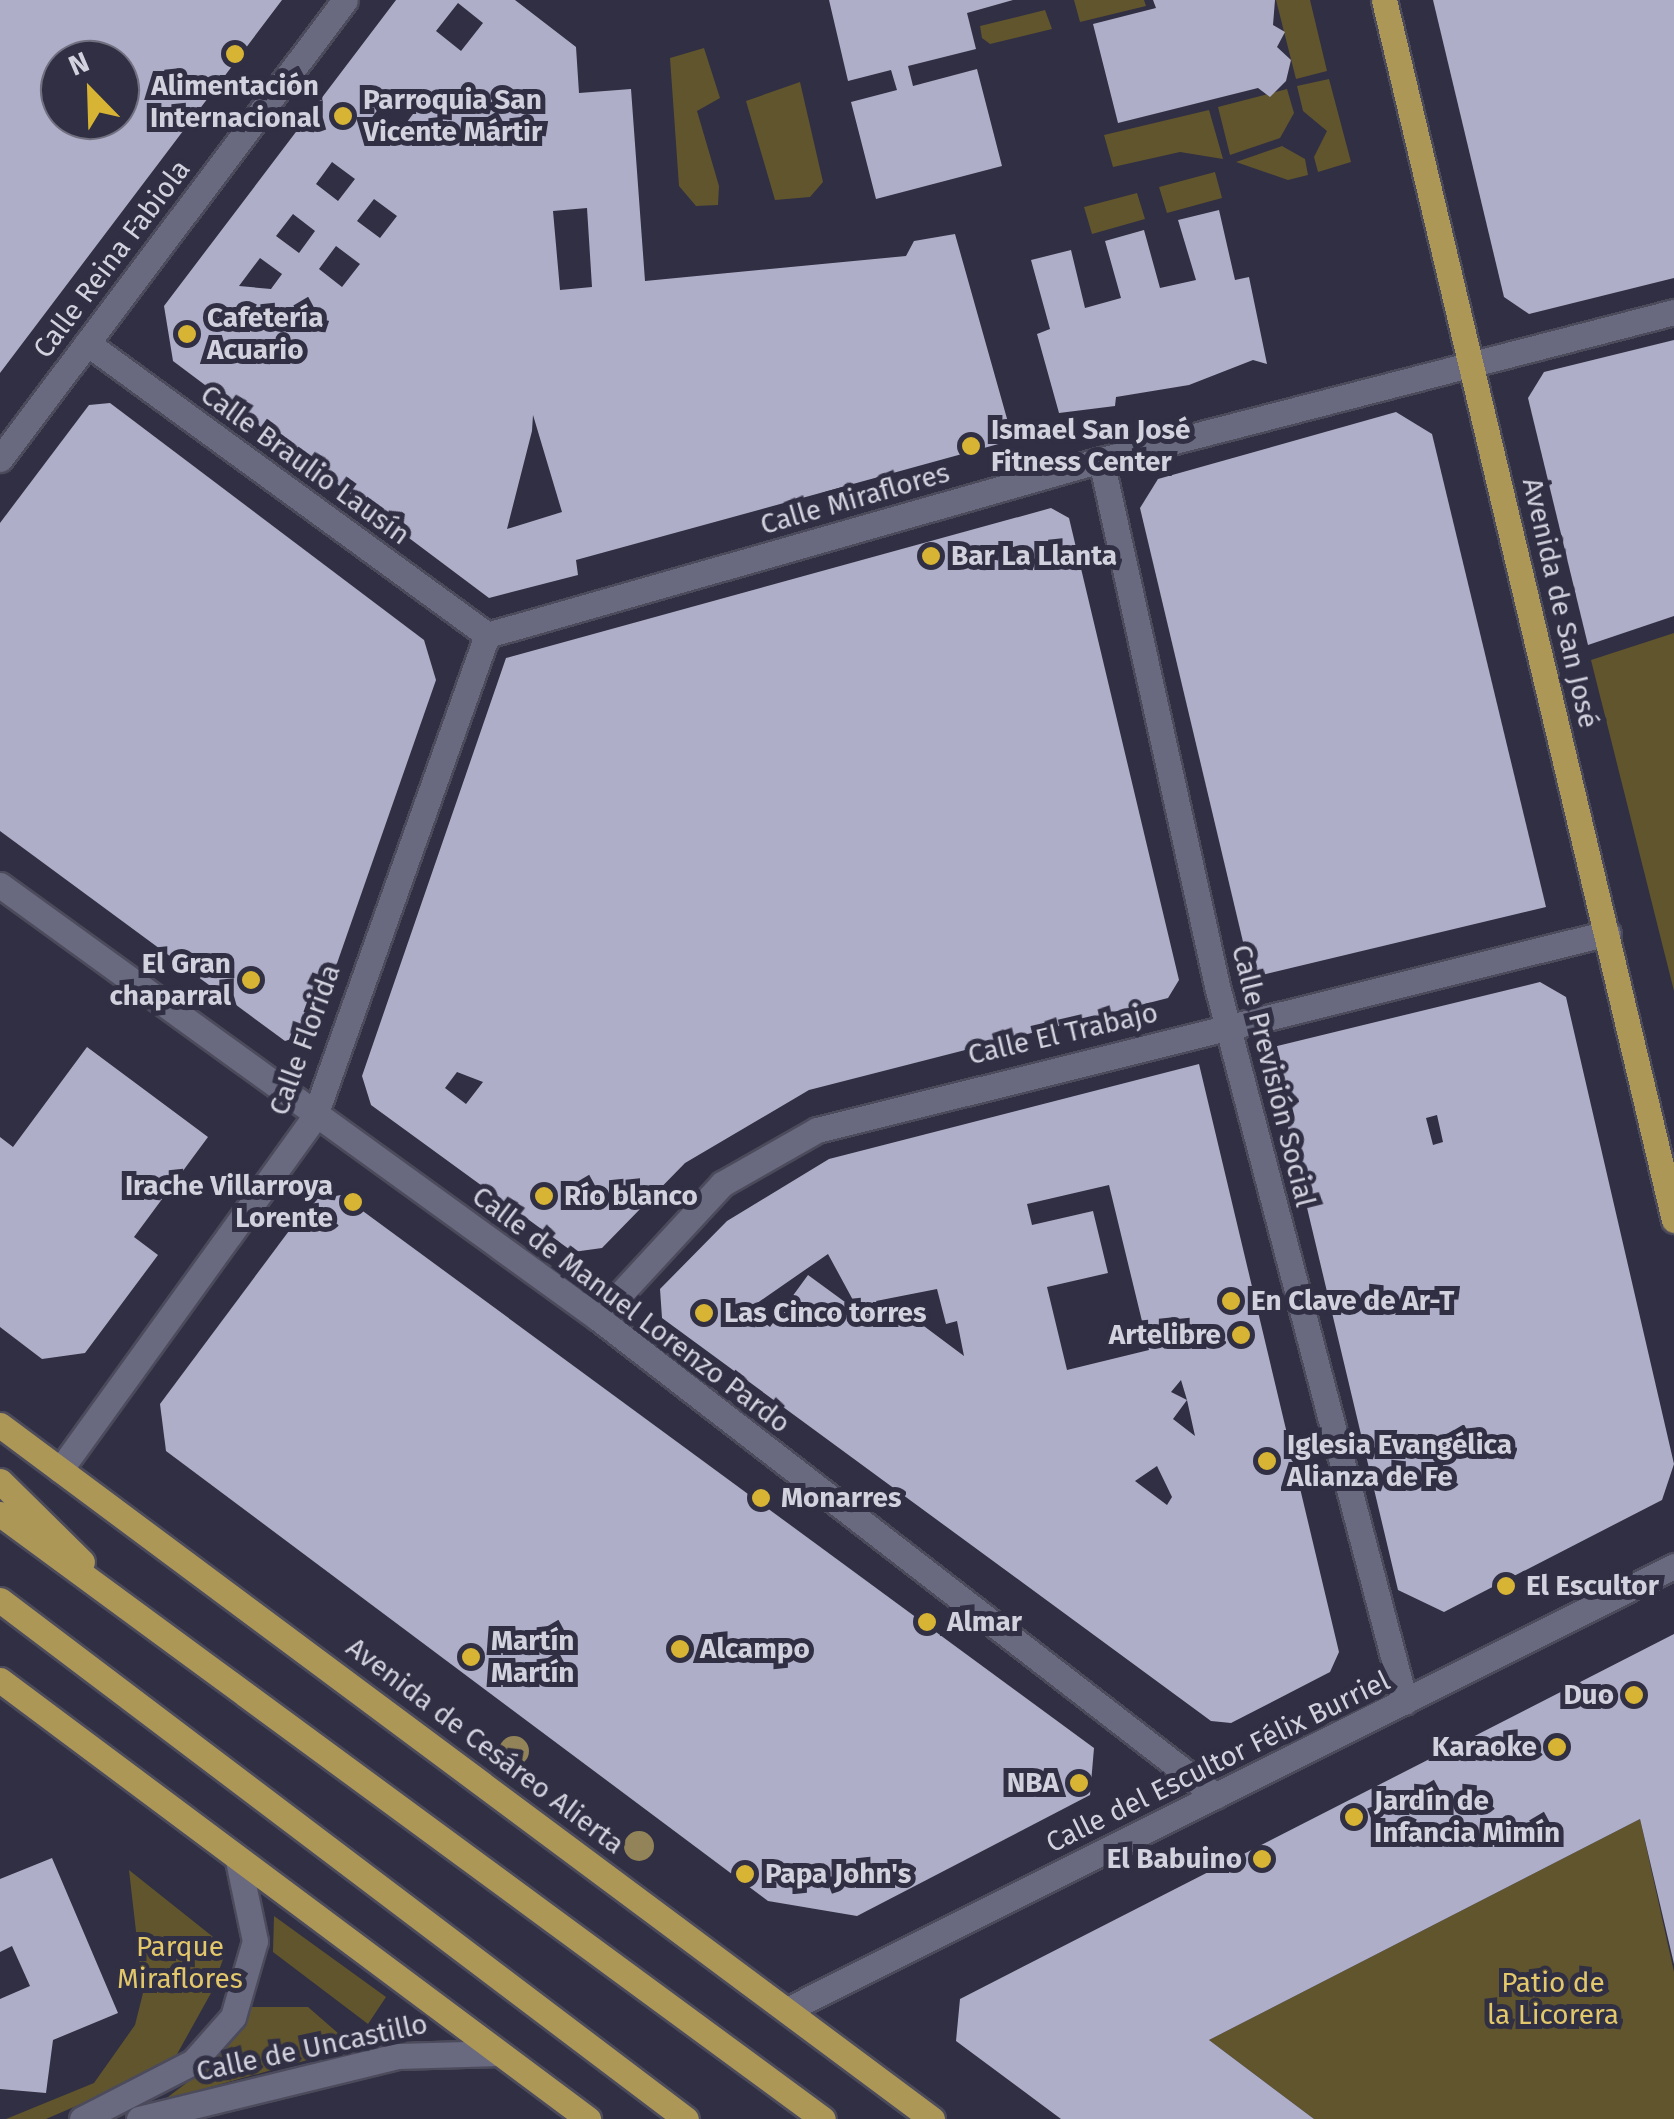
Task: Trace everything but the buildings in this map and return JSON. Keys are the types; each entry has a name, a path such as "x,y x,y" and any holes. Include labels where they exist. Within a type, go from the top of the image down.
{"main road":[{"name":"Avenida de San José","path":"1384,0 1674,1220"},
{"name":"Avenida de Cesáreo Alierta","path":"0,1425 932,2119"},
{"path":"0,1481 97,1581"},
{"path":"0,1514 97,1581 823,2119"},
{"path":"5,1605 686,2119"},
{"path":"0,1680 588,2119"}],"street":[{"name":"Calle Reina Fabiola","path":"0,459 344,0"},
{"name":"Calle Miraflores","path":"487,635 1101,460 1472,360 1674,312"},
{"name":"Calle Braulio Lausín","path":"87,343 487,635"},
{"name":"Calle Previsión Social","path":"1101,460 1228,1026 1405,1702"},
{"name":"Calle Florida","path":"60,1470 314,1118 487,635"},
{"name":"Calle de Manuel Lorenzo Pardo","path":"0,885 314,1118 598,1318 1216,1796"},
{"name":"Calle El Trabajo","path":"598,1318 722,1184 818,1130 1608,933"},
{"name":"Calle del Escultor Félix Burriel","path":"787,2010 1674,1566"},
{"name":"Calle de Uncastillo","path":"82,2119 194,2062 233,2017 255,1941 238,1860"},
{"name":"Calle de Uncastillo","path":"139,2119 384,2058 500,2053"}],"green space":[{"path":"1074,0 1144,0 1146,6 1080,22"},
{"path":"1276,0 1310,0 1327,71 1296,79"},
{"path":"1045,10 1052,29 990,44 982,38 980,26"},
{"path":"704,48 720,98 697,111 719,186 718,205 696,206 679,186 670,58"},
{"path":"1329,79 1351,162 1318,172 1314,157 1327,131 1303,111 1297,86"},
{"path":"800,82 823,182 810,197 775,200 746,101"},
{"path":"1287,89 1294,113 1280,138 1230,155 1218,107"},
{"path":"1209,110 1223,159 1180,152 1113,167 1104,135"},
{"path":"1282,146 1305,159 1308,175 1288,180 1236,162"},
{"path":"1215,172 1222,198 1167,213 1159,187"},
{"path":"1137,193 1145,219 1092,234 1084,207"},
{"path":"1674,633 1674,991 1591,660"},
{"name":"Patio de la Licorera","path":"1640,1819 1674,1972 1674,2119 1314,2119 1209,2040"},
{"name":"Parque Miraflores","path":"129,1870 227,1948 211,1993 171,2065 46,2119 6,2119 94,2083 135,2025 143,1993"},
{"path":"274,1916 386,1997 368,2024 273,1952"},
{"path":"252,2007 308,2007 354,2047 164,2100 218,2059"}],"place":[{"name":"Alimentación Internacional","path":"235,54"},
{"name":"Parroquia San Vicente Mártir","path":"343,116"},
{"name":"Cafetería Acuario","path":"187,334"},
{"name":"Ismael San José Fitness Center","path":"971,446"},
{"name":"Bar La Llanta","path":"931,556"},
{"name":"El Gran chaparral","path":"251,980"},
{"name":"Río blanco","path":"544,1196"},
{"name":"Irache Villarroya Lorente","path":"353,1202"},
{"name":"En Clave de Ar-T","path":"1231,1301"},
{"name":"Las Cinco torres","path":"704,1313"},
{"name":"Artelibre","path":"1241,1335"},
{"name":"Iglesia Evangélica Alianza de Fe","path":"1267,1461"},
{"name":"Monarres","path":"761,1498"},
{"name":"El Escultor","path":"1506,1586"},
{"name":"Almar","path":"927,1622"},
{"name":"Alcampo","path":"680,1649"},
{"name":"Martín Martín","path":"471,1657"},
{"name":"Duo","path":"1634,1695"},
{"name":"Karaoke","path":"1557,1747"},
{"name":"NBA","path":"1079,1783"},
{"name":"Jardín de Infancia Mimín","path":"1354,1817"},
{"name":"El Babuino","path":"1262,1859"},
{"name":"Papa John's","path":"745,1874"}]}
